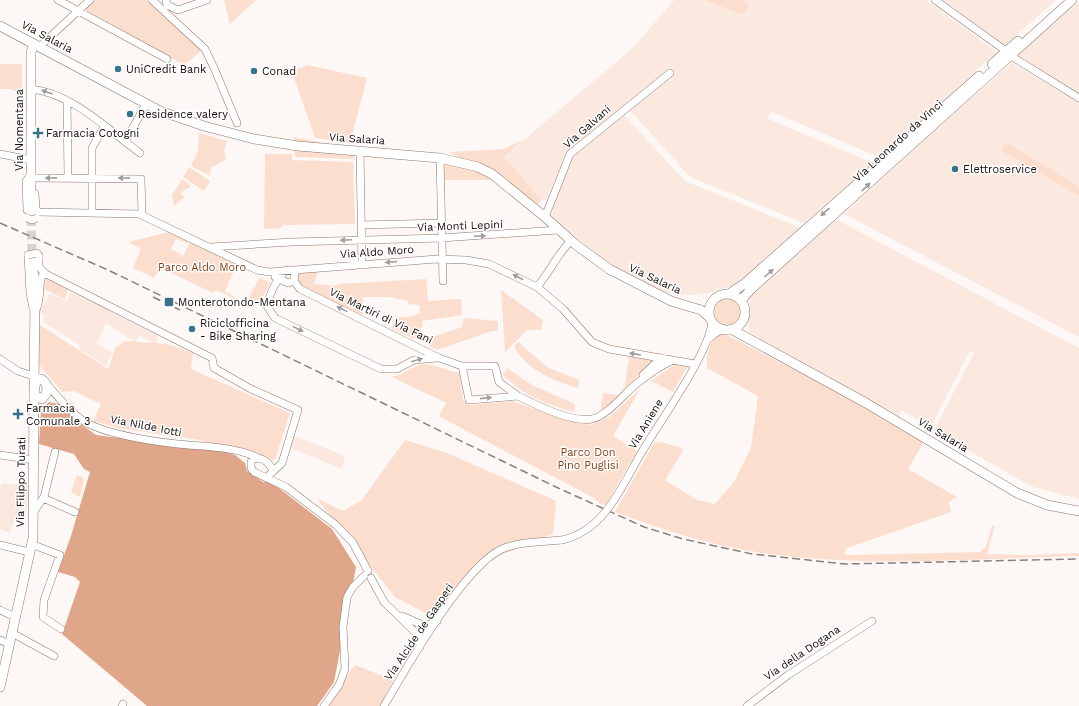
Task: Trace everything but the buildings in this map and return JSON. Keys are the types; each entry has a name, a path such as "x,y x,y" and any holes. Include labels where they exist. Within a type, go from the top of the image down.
{"main road":[{"name":"Via Leonardo da Vinci","path":"741,301 750,290 1008,54 1064,0"},
{"name":"Via Leonardo da Vinci","path":"730,294 744,284 1072,0"},
{"name":"Via Salaria","path":"0,26 146,104 177,118 254,139 360,155 440,158 467,163 492,174 545,217 571,241 594,259 624,278 671,301 693,307 727,329 757,343 866,403 1017,493 1047,505 1079,511"},
{"name":"Via Nomentana","path":"34,216 31,160 30,89 31,52 37,46"},
{"path":"33,255 34,361 39,383 36,396 43,398"},
{"path":"693,307 713,301 724,294 730,294 741,301"},
{"path":"711,319 710,306 713,301"},
{"name":"Via Salaria","path":"741,301 745,310 747,331 757,343"},
{"path":"727,329 740,325 745,316"},
{"name":"Via Filippo Turati","path":"33,421 47,392 39,383"},
{"name":"Via Filippo Turati","path":"0,687 30,548 33,513 33,421 39,383"}],"street":[{"path":"58,0 167,59"},
{"path":"37,46 90,0"},
{"path":"152,0 205,49 216,70 237,123"},
{"path":"166,0 168,5 178,10 207,0"},
{"path":"935,0 1008,54 1079,98"},
{"name":"Via Galvani","path":"545,217 570,154 670,73"},
{"path":"30,89 45,90 67,101 140,153"},
{"path":"67,101 68,178"},
{"path":"125,142 146,104"},
{"path":"92,213 92,148 104,127"},
{"path":"0,154 31,160"},
{"path":"360,155 362,265"},
{"path":"440,158 443,281"},
{"path":"33,176 141,179 142,215"},
{"name":"Via Aldo Moro","path":"34,216 92,213 142,215 257,270 269,272 304,268 442,259 466,260 488,264 537,287 563,309 592,342 609,349 695,364"},
{"path":"361,225 441,224"},
{"name":"Via Monti Lepini","path":"211,247 253,244 441,238 558,230"},
{"path":"537,287 552,268 561,250 571,241"},
{"path":"33,255 39,267 46,274 212,358 214,368 230,379 298,410 283,457 267,477"},
{"path":"269,272 278,279 288,283 295,279 304,268"},
{"path":"288,270 278,279 269,296 268,306 275,318 381,369 397,369 414,360 439,358"},
{"name":"Via Martiri di Via Fani","path":"288,270 295,273 295,279 300,289 439,358 462,366 495,366 498,382 518,396 554,413 583,419 592,419 604,413 637,383"},
{"path":"34,315 41,299 40,281 42,276 46,274"},
{"name":"Via Aniene","path":"562,540 584,532 603,516 695,364 706,342 711,319"},
{"name":"Via Aniene","path":"706,342 714,334 727,329"},
{"path":"637,383 661,358"},
{"path":"0,359 39,383"},
{"path":"637,383 674,360"},
{"name":"Via Martiri di Via Fani","path":"462,366 469,400 518,396"},
{"name":"Via Nilde Iotti","path":"39,383 61,399 71,411 84,421 118,434 188,445 216,447 258,458 272,469 286,487"},
{"path":"43,398 61,399"},
{"path":"33,513 43,498 55,452"},
{"name":"Via Nilde Iotti","path":"237,452 251,462 251,468 254,472 286,487 341,529 358,550 368,575 382,599 419,636"},
{"path":"0,455 34,460"},
{"path":"251,462 258,458"},
{"path":"43,498 75,512"},
{"name":"Via Alcide de Gasperi","path":"384,706 437,621 478,568 496,553 513,546 562,540"},
{"path":"0,545 30,548 60,555 44,600 43,617 61,629"},
{"path":"324,706 339,685 345,669 344,627 347,597 352,587 368,575"},
{"path":"0,610 15,617"},
{"path":"398,614 424,626 428,635 419,636 420,648"},
{"path":"424,626 437,621"},
{"name":"Via della Dogana","path":"747,706 788,675 872,621"},
{"path":"12,633 54,656"},
{"path":"0,640 9,644"}],"shaded area":[{"path":"674,0 704,0 743,15 750,5 742,0 926,0 997,52 879,157 770,111 768,119 873,163 804,223 690,177 629,109 667,78 669,80 676,73 672,67 566,152 547,199 542,200 504,157 634,47"},
{"path":"943,0 1056,0 1005,45"},
{"path":"1079,2 1079,94 1018,55"},
{"path":"1012,63 1079,103 1079,186 1006,142 1001,151 1079,196 1079,337 844,214 944,121"},
{"path":"623,114 685,181 801,228 744,280 712,292 692,295 667,293 621,272 573,235 553,217 552,204 574,155"},
{"path":"834,221 839,221 1079,348 1079,499 1030,486 934,430 974,353 970,351 933,423 927,425 902,410 899,416 773,349 750,332 748,321 751,296"},
{"path":"70,292 158,336 156,345 139,335 135,342 106,323 97,343 112,353 106,366 79,349 80,345 43,322 44,315 39,311 50,294 67,301"},
{"path":"49,402 59,404 75,420 96,435 226,452 235,455 245,463 247,471 263,482 271,482 332,529 356,567 334,682 317,706 147,706 62,634 80,582 75,577 58,572 71,536 90,472 84,469 74,454 39,444 41,409"},
{"path":"295,436 345,456 342,469 289,447"},
{"path":"2,483 30,487 25,517 16,515 10,533 0,529 0,488"}],"green space":[{"path":"94,0 146,0 202,50 184,65 86,10 89,4"},
{"path":"224,0 256,0 230,24"},
{"path":"704,0 742,0 750,5 743,15"},
{"path":"0,64 22,64 22,96 12,89 0,89"},
{"path":"307,65 367,78 350,143 315,138 292,72"},
{"path":"199,133 227,141 224,150 226,159 211,168 210,176 191,166 198,151"},
{"path":"294,137 357,149 353,159 295,157"},
{"path":"524,139 504,157 542,200 537,204 449,152 504,149"},
{"path":"1006,142 1079,186 1079,196 1001,151"},
{"path":"265,154 292,154 292,160 353,162 355,224 282,225 281,228 264,229"},
{"path":"442,160 470,167 492,180 442,180"},
{"path":"189,167 210,181 204,191 183,177"},
{"path":"182,179 191,186 180,193 185,197 174,206 172,195"},
{"name":"Parco Aldo Moro","path":"173,231 188,238 187,243 176,239 171,249 183,256 191,240 238,262 225,291 243,302 215,290 213,293 160,268 154,278 133,268 141,249 128,242"},
{"path":"301,271 318,271 314,284 336,286 339,284 426,279 428,301 461,299 462,315 422,321 423,325 414,339 391,328 396,318 413,316 420,313 419,305 408,304 408,301 389,297 363,297 363,315 299,286 295,281"},
{"path":"47,276 111,309 109,312 68,289 65,299 44,289"},
{"path":"260,277 270,283 259,305 248,299"},
{"path":"501,290 543,320 541,330 527,330 505,352"},
{"path":"728,298 738,302 742,312 738,322 728,326 718,322 714,312 718,302"},
{"path":"464,318 498,321 498,331 492,331 437,350 421,341 462,327"},
{"path":"40,325 108,369 116,347 126,341 168,344 193,353 191,369 290,413 275,460 199,440 118,428 93,421 101,404 74,391 62,392 35,360"},
{"path":"720,334 725,334 831,389 924,442 908,469 957,497 949,502 951,512 847,548 844,554 980,552 986,547 992,526 995,525 987,554 1031,555 1079,553 1079,556 947,561 858,561 814,559 728,547 699,540 615,512 654,443 662,442 684,449 665,480 697,500 715,504 734,482 751,448 758,396 707,368 709,349 713,340"},
{"path":"518,342 547,367 579,380 578,388 550,378 533,368 519,354 514,346"},
{"path":"629,356 653,360 624,391"},
{"name":"Parco Don Pino Puglisi","path":"422,364 432,365 460,373 463,400 470,405 513,401 561,419 591,425 609,417 640,389 613,436 637,451 606,505 600,504 594,498 442,418 439,416 446,403 392,377 402,374 409,369"},
{"path":"674,365 687,367 673,392 651,381"},
{"path":"507,368 532,385 575,404 574,412 553,406 520,389 503,375"},
{"path":"603,393 619,395 600,413"},
{"path":"405,440 447,453 556,501 553,534 486,561 431,616 395,597 316,498 343,511 362,500"},
{"path":"77,475 84,478 80,497 71,492"},
{"path":"355,665 393,680 380,706 326,706"}],"tunnel":[{"path":"31,217 32,256"}],"railway":[{"path":"0,223 108,270 556,487 644,527 683,539 752,554 845,564 1079,559"},
{"path":"153,297 180,310"}],"place":[{"name":"UniCredit Bank","path":"118,69"},
{"name":"Conad","path":"254,71"},
{"name":"Residence valery","path":"130,114"},
{"name":"Farmacia Cotogni","path":"38,133"},
{"name":"Elettroservice","path":"955,169"},
{"name":"Monterotondo-Mentana","path":"169,302"},
{"name":"Riciclofficina - Bike Sharing","path":"192,329"},
{"name":"Farmacia Comunale 3","path":"18,414"}]}
